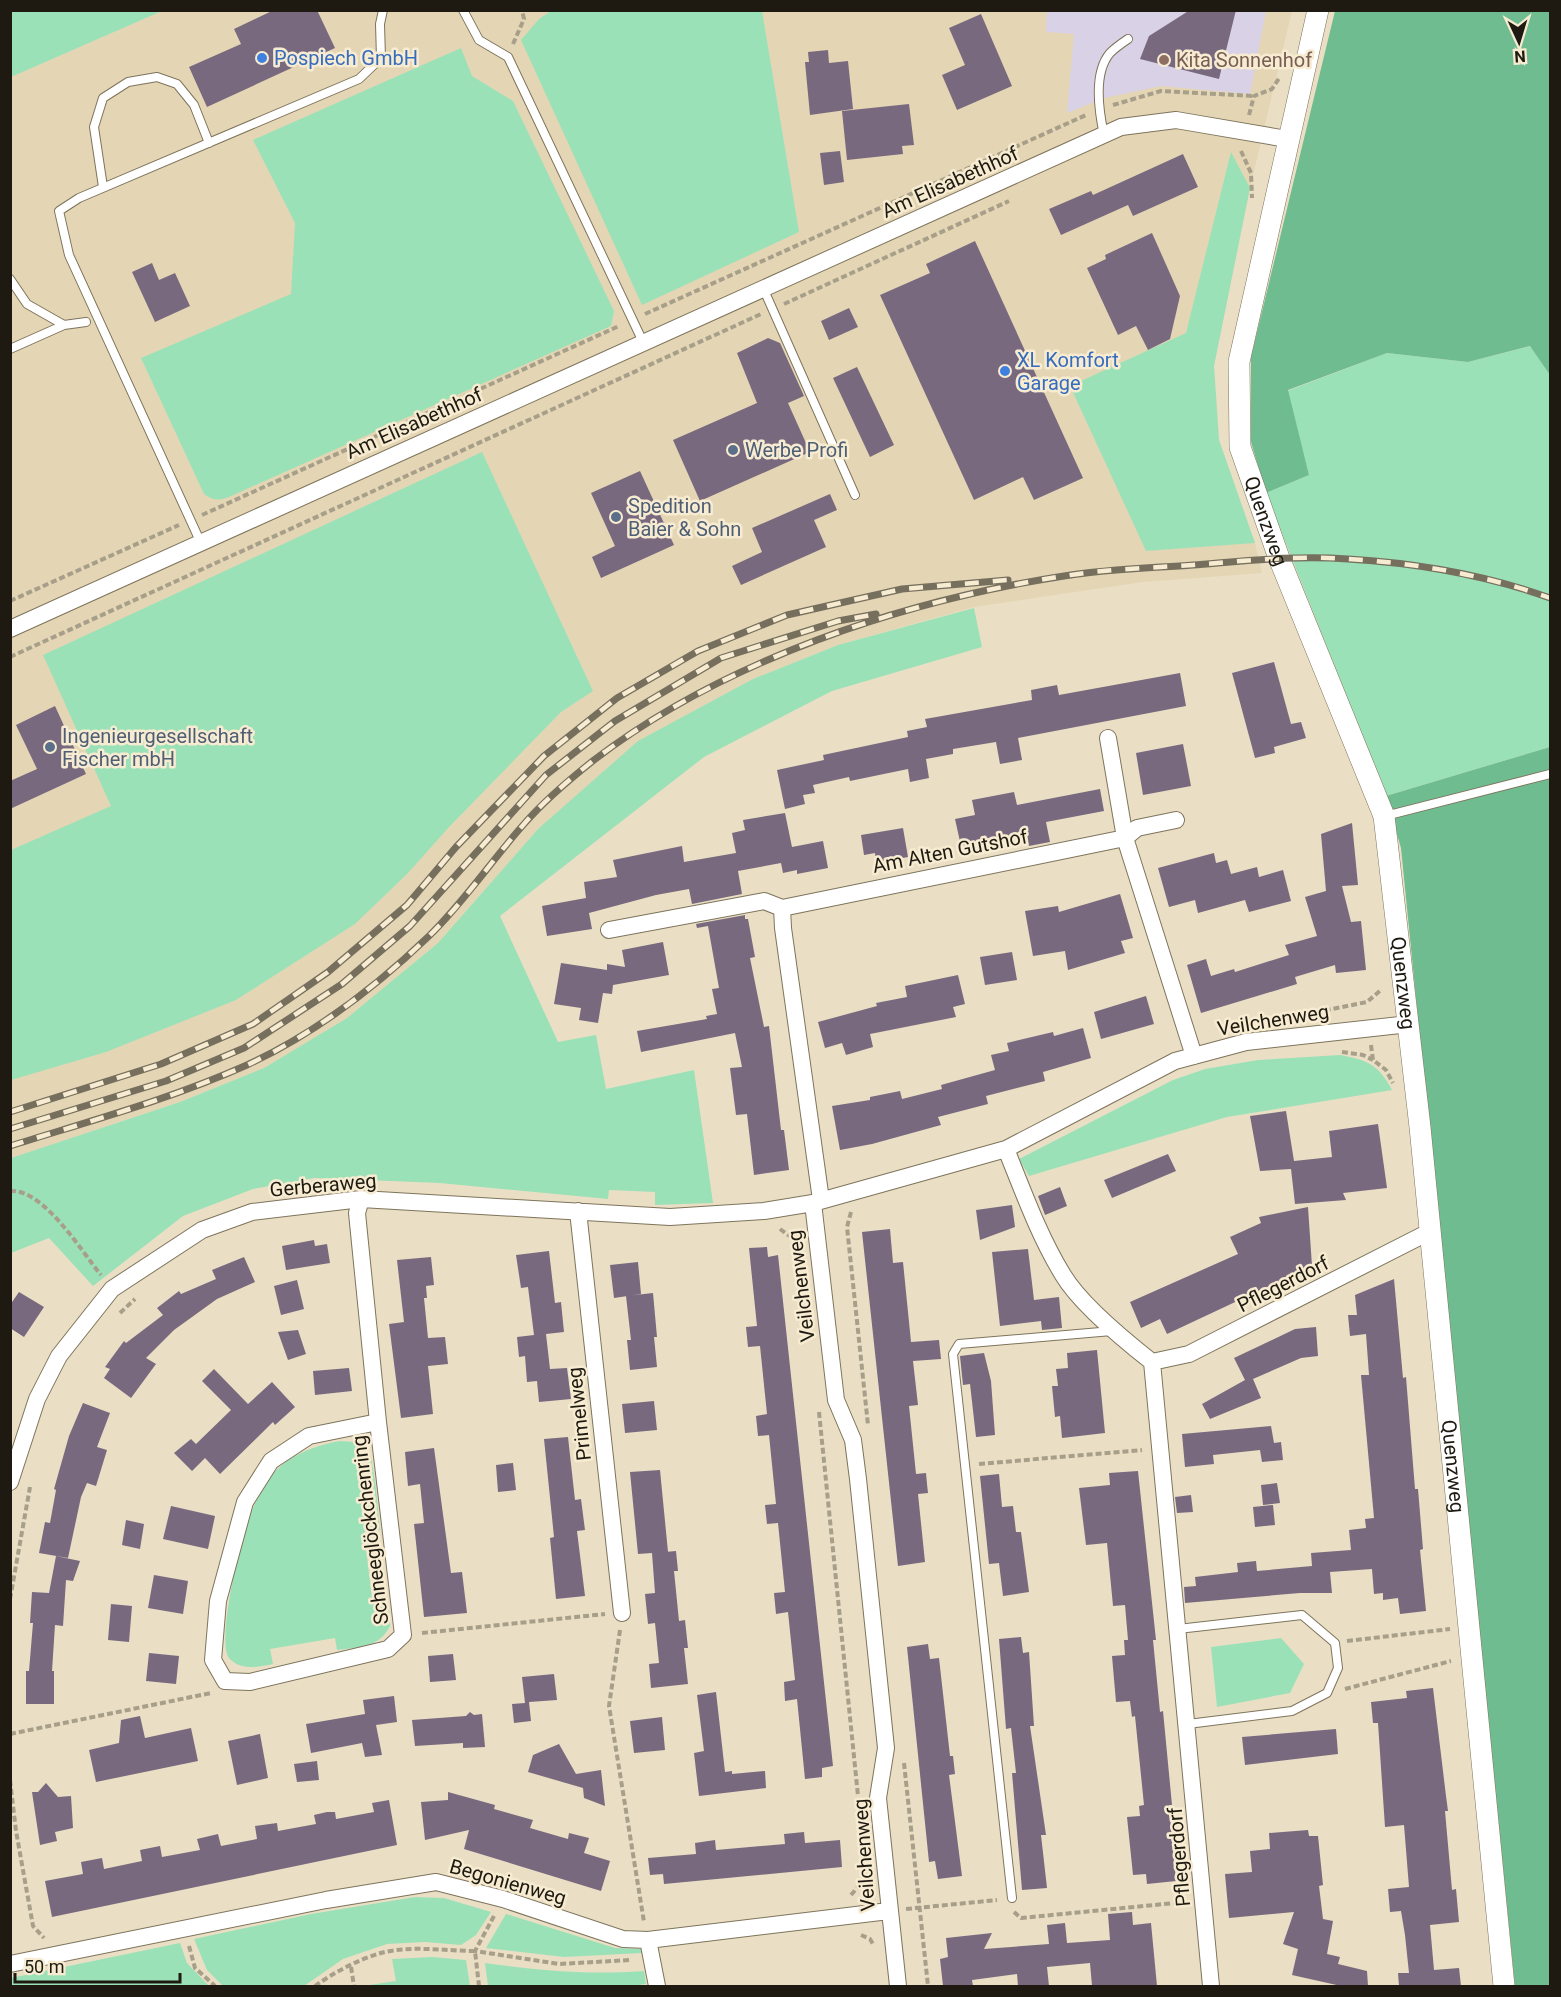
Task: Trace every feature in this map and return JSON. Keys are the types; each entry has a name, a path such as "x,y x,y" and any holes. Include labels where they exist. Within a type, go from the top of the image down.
{"street":[{"name":"Quenzweg","path":"1318,10 1287,139 1239,362 1240,447 1279,558 1384,816 1409,1024 1504,1986"},
{"name":"Am Elisabethhof","path":"10,629 200,541 644,345 1120,127 1176,120 1287,139"},
{"path":"1108,738 1125,838 1194,1056"},
{"name":"Am Alten Gutshof","path":"609,930 764,901 782,908 1125,838 1137,828 1176,820"},
{"path":"782,908 817,1201"},
{"name":"Veilchenweg","path":"898,1986 878,1798 886,1748 853,1440 836,1400 817,1201 1006,1149 1175,1061 1246,1042 1409,1024"},
{"path":"1006,1149 1036,1220 1064,1277 1113,1331 1152,1362"},
{"name":"Gerberaweg","path":"10,1482 41,1390 59,1356 112,1289 202,1230 252,1212 361,1199 670,1217 764,1211 817,1201"},
{"name":"Schneeglöckchenring","path":"361,1199 357,1213 403,1635 388,1649 250,1682 225,1681 213,1660 218,1601 245,1502 271,1461 309,1436 378,1422"},
{"name":"Primelweg","path":"578,1211 622,1613"},
{"name":"Pflegerdorf","path":"1211,1986 1152,1362 1189,1354 1429,1232"},
{"name":"Begonienweg","path":"10,1964 326,1900 436,1882 503,1899 622,1939 649,1930 889,1911"},
{"path":"649,1930 657,1986"}],"lane":[{"path":"200,541 69,255 59,211 79,198 103,187 359,80 381,58 380,24 383,10"},
{"path":"463,10 478,40 508,57 644,345"},
{"path":"1104,135 1097,101 1106,59 1111,51 1128,39"},
{"path":"103,187 94,128 103,98 128,82 157,77 177,84 194,105 209,143"},
{"path":"10,279 27,304 64,325"},
{"path":"764,290 855,495"},
{"path":"10,348 64,325 86,322"},
{"path":"1384,816 1551,774"},
{"path":"1012,1898 953,1354 959,1344 1113,1331"},
{"path":"1178,1629 1302,1615 1335,1643 1338,1668 1327,1693 1292,1711 1188,1724"}],"path":[{"path":"508,57 524,19 522,10"},
{"path":"1236,147 1241,150"},
{"path":"10,657 1013,199"},
{"path":"1340,1052 1363,1055 1373,1060"},
{"path":"10,1191 17,1191 42,1202 112,1289"},
{"path":"858,1204 851,1211 847,1227 869,1432"},
{"path":"773,1229 782,1229 795,1237 802,1247"},
{"path":"116,1317 136,1298"},
{"path":"818,1402 859,1808"},
{"path":"966,1465 1159,1448"},
{"path":"10,1599 26,1500 33,1478"},
{"path":"403,1635 622,1613 609,1706 649,1930"},
{"path":"1335,1643 1469,1626"},
{"path":"1327,1693 1452,1661 1472,1659"},
{"path":"10,1734 208,1696 225,1681"},
{"path":"903,1753 928,1986"},
{"path":"10,1780 16,1831 33,1926 43,1938 54,1940"},
{"path":"848,1897 855,1893 864,1880 865,1868"},
{"path":"855,1893 860,1934 870,1939 877,1950"},
{"path":"889,1911 1012,1898 1014,1914 1021,1918 1204,1900"},
{"path":"633,1922 649,1930"},
{"path":"184,1930 195,1968 215,1986"},
{"path":"315,1986 382,1952 475,1952 479,1986"},
{"path":"351,1966 354,1986"}],"shaded area":[{"path":"162,11 1292,11 1250,188 1214,366 1219,440 1255,543 1262,573 1143,582 974,607 838,645 753,679 538,829 438,943 347,1018 264,1068 180,1102 11,1158 10,77"},
{"name":"Kita Sonnenhof","path":"1047,11 1266,11 1250,94 1161,86 1104,98 1067,113 1074,34 1046,32"}],"green space":[{"path":"11,10 162,10 162,11 11,77"},
{"path":"551,11 762,11 799,232 642,305 521,40 539,19"},
{"path":"1335,11 1550,11 1550,375 1530,346 1468,362 1387,353 1288,390 1309,475 1266,493 1251,442 1251,357"},
{"path":"461,48 472,76 513,101 614,311 611,326 227,498 217,500 207,496 204,494 141,358 291,294 295,223 253,140"},
{"path":"1231,152 1250,188 1214,366 1219,440 1255,543 1146,551 1070,386 1186,333"},
{"path":"1531,346 1550,375 1550,747 1386,796 1266,493 1309,475 1287,391 1387,353 1468,362"},
{"path":"482,452 593,691 561,712 450,826 408,873 355,924 236,1000 106,1052 11,1080 11,850 111,806 43,655"},
{"path":"974,608 982,647 832,691 704,757 500,916 558,1042 596,1035 606,1089 694,1070 713,1203 655,1205 655,1192 609,1190 608,1199 440,1183 314,1178 253,1189 183,1216 93,1286 49,1238 11,1253 11,1158 180,1102 264,1068 347,1018 438,943 538,829 638,741 753,679 838,645"},
{"path":"1550,747 1550,1986 1515,1986 1401,848 1386,796"},
{"path":"1340,1055 1372,1065 1392,1090 1227,1117 1029,1176 1019,1159 1173,1080 1205,1069 1258,1060"},
{"path":"340,1441 362,1445 370,1455 380,1530 364,1532 372,1598 387,1598 390,1626 380,1639 361,1647 337,1650 335,1638 270,1649 273,1664 250,1667 239,1665 229,1658 226,1648 226,1632 231,1588 241,1544 254,1505 269,1479 286,1462 312,1448"},
{"path":"1281,1638 1304,1664 1290,1693 1217,1707 1211,1647"},
{"path":"415,1897 444,1898 491,1912 476,1935 461,1945 425,1942 387,1944 343,1959 304,1986 223,1986 207,1970 194,1939 311,1914"},
{"path":"506,1914 615,1948 641,1949 642,1953 564,1957 486,1948"},
{"path":"180,1943 187,1963 209,1986 11,1986 11,1978"},
{"path":"432,1957 466,1960 470,1986 363,1986 396,1981 392,1959"},
{"path":"485,1963 564,1972 644,1971 646,1984 488,1986"}],"building":[{"name":"Pospiech GmbH","path":"274,10 317,10 335,48 207,107 189,67 241,44 234,29"},
{"path":"1190,10 1236,10 1219,79 1140,59 1149,36"},
{"path":"981,14 1012,86 957,110 942,75 965,65 949,28"},
{"path":"828,50 829,63 848,61 853,109 810,115 805,62 809,62 808,52"},
{"path":"909,104 914,145 902,146 903,154 847,160 842,111"},
{"path":"840,151 844,182 824,185 820,153"},
{"path":"1183,154 1198,187 1133,216 1128,205 1061,235 1049,209 1091,191 1093,195"},
{"path":"1152,233 1180,296 1170,339 1148,350 1136,326 1118,335 1087,268 1106,259 1105,255"},
{"path":"975,241 1083,478 1034,500 1023,477 974,500 880,295 930,273 926,264"},
{"path":"152,263 159,280 175,273 190,306 155,322 132,272"},
{"path":"849,308 858,327 829,340 821,321"},
{"path":"768,338 780,343 804,396 788,403 810,452 700,501 673,440 757,403 737,353"},
{"path":"857,367 894,445 870,457 833,378"},
{"path":"640,471 674,545 601,578 592,557 615,546 591,493"},
{"path":"830,494 837,510 814,520 826,547 741,585 732,566 762,552 752,528"},
{"path":"1274,662 1291,724 1301,722 1306,738 1274,747 1275,753 1255,758 1232,673"},
{"path":"1180,673 1186,706 1018,738 1022,760 1000,764 996,742 953,749 953,754 926,759 929,778 910,782 908,769 850,781 849,777 813,785 815,793 803,795 805,804 785,809 777,770 824,760 823,755 908,737 907,731 927,727 925,719 1032,700 1031,690 1057,685 1059,695"},
{"name":"Ingenieurgesellschaft Fischer mbH","path":"55,706 86,774 10,809 10,781 37,769 16,725"},
{"path":"1183,744 1191,786 1143,795 1136,753"},
{"path":"1100,789 1104,811 1046,822 1050,842 1029,846 1027,833 961,846 955,819 975,815 972,800 1014,792 1017,805"},
{"path":"785,813 792,847 823,841 828,868 797,874 797,870 783,873 781,863 738,871 742,894 692,904 689,889 656,895 589,913 592,929 547,936 542,906 586,898 584,882 617,877 613,860 682,846 684,862 736,853 732,833 745,830 743,820"},
{"path":"1352,823 1358,885 1342,886 1351,922 1361,921 1366,970 1336,973 1335,965 1295,977 1297,984 1201,1013 1187,965 1206,959 1211,976 1234,969 1235,972 1289,955 1285,945 1317,936 1305,897 1326,891 1321,834"},
{"path":"903,828 908,857 876,863 875,853 864,855 861,835"},
{"path":"1214,853 1216,863 1227,860 1231,874 1257,867 1259,877 1283,870 1291,901 1249,912 1245,900 1198,913 1195,900 1169,907 1158,868"},
{"path":"1120,894 1133,938 1121,941 1125,953 1068,970 1065,951 1033,956 1025,911 1058,906 1059,912"},
{"path":"745,915 745,919 748,919 755,957 750,958 764,1027 769,1026 781,1130 784,1130 789,1170 754,1175 747,1114 736,1115 730,1068 742,1067 735,1033 641,1052 637,1031 707,1019 706,1016 717,1014 712,989 719,988 708,926 697,928 696,924"},
{"path":"663,942 669,975 613,985 612,994 603,993 598,1023 579,1020 581,1008 554,1004 561,963 607,970 607,964 625,967 622,950"},
{"path":"1012,952 1017,980 985,985 980,957"},
{"path":"958,975 965,1004 953,1007 956,1017 870,1034 873,1047 846,1055 842,1043 825,1048 818,1022 877,1006 876,1003 907,997 905,986"},
{"path":"1146,996 1154,1024 1101,1039 1094,1012"},
{"path":"1083,1028 1091,1058 1043,1072 1045,1081 986,1096 988,1104 938,1117 941,1125 872,1144 840,1150 832,1106 870,1100 870,1097 900,1091 902,1099 942,1089 941,1085 995,1070 991,1055 1009,1051 1007,1043 1053,1032 1054,1036"},
{"path":"1286,1111 1294,1161 1332,1157 1329,1131 1378,1124 1387,1188 1343,1193 1346,1200 1295,1204 1291,1169 1260,1171 1250,1116"},
{"path":"1168,1154 1176,1171 1112,1198 1104,1180"},
{"path":"1060,1187 1067,1206 1045,1215 1038,1196"},
{"path":"1012,1205 1015,1227 980,1240 976,1210"},
{"path":"1308,1207 1312,1266 1167,1334 1160,1319 1141,1328 1130,1302 1238,1254 1230,1237 1261,1223 1259,1217"},
{"path":"890,1229 893,1263 903,1262 911,1342 939,1340 941,1359 913,1361 918,1405 909,1406 916,1474 926,1473 928,1493 918,1494 925,1562 898,1566 862,1232"},
{"path":"314,1240 315,1246 327,1244 330,1263 286,1270 282,1246"},
{"path":"767,1247 768,1257 778,1255 833,1766 822,1768 822,1777 805,1779 797,1699 785,1701 784,1682 795,1680 788,1612 776,1614 774,1593 785,1592 778,1523 767,1524 765,1505 776,1504 769,1435 758,1436 756,1416 767,1414 760,1346 748,1347 746,1327 757,1326 749,1248"},
{"path":"1028,1249 1034,1300 1059,1297 1062,1328 1042,1330 1041,1321 1000,1326 992,1252"},
{"path":"549,1251 555,1303 561,1302 564,1332 546,1334 550,1369 567,1368 571,1399 539,1402 537,1381 527,1382 525,1356 519,1357 517,1337 534,1335 528,1287 521,1288 516,1255"},
{"path":"244,1257 255,1282 217,1299 174,1330 146,1358 156,1364 131,1398 104,1378 110,1369 105,1367 124,1341 126,1343 163,1315 157,1308 179,1291 181,1294 216,1279 212,1270"},
{"path":"431,1257 434,1285 426,1286 427,1298 424,1298 428,1338 445,1337 448,1364 428,1366 433,1414 401,1418 389,1324 404,1322 397,1260"},
{"path":"638,1262 641,1294 614,1298 610,1265"},
{"path":"1394,1279 1403,1378 1406,1377 1415,1489 1418,1489 1423,1549 1420,1550 1426,1611 1400,1614 1398,1598 1383,1600 1383,1593 1374,1594 1372,1569 1330,1572 1332,1593 1300,1593 1185,1603 1184,1587 1196,1586 1195,1577 1238,1572 1237,1563 1256,1561 1257,1571 1312,1566 1311,1553 1351,1550 1349,1530 1366,1528 1365,1519 1374,1518 1361,1375 1369,1375 1366,1334 1350,1336 1348,1315 1357,1315 1355,1295"},
{"path":"297,1280 304,1309 281,1315 274,1286"},
{"path":"19,1292 44,1307 24,1337 10,1328 10,1305"},
{"path":"653,1293 657,1367 630,1370 627,1340 631,1340 626,1296"},
{"path":"1316,1327 1318,1356 1301,1358 1253,1379 1261,1398 1210,1419 1202,1404 1245,1380 1234,1358 1295,1329"},
{"path":"298,1330 306,1354 288,1360 278,1332"},
{"path":"1097,1350 1105,1433 1062,1438 1060,1416 1055,1417 1052,1386 1058,1386 1056,1369 1068,1368 1067,1353"},
{"path":"984,1353 991,1381 995,1435 976,1437 970,1384 963,1385 960,1356"},
{"path":"349,1368 352,1391 315,1395 313,1371"},
{"path":"214,1369 248,1404 272,1382 295,1407 275,1425 273,1422 220,1474 205,1458 192,1471 174,1453 191,1439 196,1444 231,1410 202,1381"},
{"path":"654,1401 657,1430 625,1433 622,1404"},
{"path":"83,1403 110,1413 97,1447 107,1450 96,1486 87,1483 81,1497 68,1558 39,1553 45,1522 50,1523 56,1490 54,1489 69,1436"},
{"path":"1271,1426 1274,1443 1281,1442 1283,1460 1262,1462 1260,1450 1213,1455 1214,1464 1185,1467 1182,1434"},
{"path":"568,1437 575,1500 581,1499 585,1530 577,1531 585,1596 556,1599 550,1538 554,1537 544,1439"},
{"path":"434,1448 451,1573 462,1572 467,1613 424,1617 414,1524 424,1523 420,1484 408,1486 405,1452"},
{"path":"513,1463 516,1490 498,1492 496,1465"},
{"path":"660,1470 668,1552 676,1551 678,1571 674,1571 679,1621 685,1620 688,1648 684,1648 688,1684 651,1688 649,1664 659,1663 655,1623 648,1624 645,1594 655,1593 652,1553 638,1554 630,1472"},
{"path":"1138,1471 1156,1640 1153,1640 1160,1712 1163,1711 1172,1805 1169,1805 1176,1881 1147,1884 1146,1874 1133,1875 1127,1817 1140,1816 1139,1806 1144,1805 1135,1716 1132,1717 1130,1701 1116,1702 1112,1656 1125,1655 1124,1640 1128,1640 1125,1605 1113,1606 1107,1543 1086,1545 1079,1488 1110,1485 1109,1473"},
{"path":"999,1474 1002,1507 1013,1506 1016,1532 1021,1532 1029,1592 1003,1596 999,1563 989,1564 980,1476"},
{"path":"1277,1483 1280,1503 1263,1505 1261,1485"},
{"path":"1191,1495 1193,1512 1177,1513 1175,1497"},
{"path":"1273,1505 1275,1525 1255,1527 1253,1507"},
{"path":"171,1506 215,1516 208,1549 163,1539"},
{"path":"126,1520 144,1524 140,1549 122,1545"},
{"path":"56,1556 80,1561 73,1581 66,1580 63,1626 55,1625 52,1671 54,1671 54,1704 26,1704 26,1671 29,1671 33,1623 30,1623 32,1592 49,1593"},
{"path":"154,1575 188,1581 183,1614 148,1608"},
{"path":"111,1604 132,1606 129,1642 108,1640"},
{"path":"1021,1637 1023,1653 1029,1652 1034,1726 1030,1726 1046,1835 1041,1835 1047,1888 1022,1890 1012,1773 1016,1773 1011,1728 1006,1729 999,1639"},
{"path":"928,1644 930,1659 939,1658 950,1756 953,1756 955,1774 949,1775 962,1876 938,1879 935,1861 929,1862 907,1647"},
{"path":"149,1653 179,1656 176,1684 146,1681"},
{"path":"453,1654 456,1680 430,1682 428,1656"},
{"path":"554,1674 557,1700 529,1702 531,1721 514,1723 512,1704 525,1703 522,1677"},
{"path":"1433,1688 1448,1811 1445,1811 1452,1890 1456,1889 1459,1922 1430,1925 1434,1970 1459,1968 1461,1986 1399,1986 1398,1973 1409,1973 1405,1935 1401,1911 1390,1912 1388,1889 1409,1887 1404,1825 1385,1827 1378,1723 1373,1723 1371,1702 1407,1698 1406,1691"},
{"path":"716,1692 725,1772 732,1771 732,1774 765,1771 766,1788 699,1796 694,1753 704,1751 697,1695"},
{"path":"394,1696 397,1722 376,1725 382,1755 365,1757 362,1743 311,1753 306,1724 365,1714 363,1700"},
{"path":"470,1712 474,1715 482,1714 485,1747 463,1748 463,1743 415,1746 412,1720 466,1716"},
{"path":"140,1716 145,1738 191,1728 198,1761 96,1782 89,1750 119,1743 121,1720"},
{"path":"662,1717 665,1750 634,1753 630,1721"},
{"path":"1336,1729 1338,1754 1245,1765 1242,1737"},
{"path":"260,1734 268,1778 237,1785 228,1741"},
{"path":"559,1744 576,1774 601,1770 605,1806 584,1798 583,1788 528,1772 533,1755"},
{"path":"317,1761 319,1780 297,1782 294,1764"},
{"path":"46,1783 58,1797 71,1796 73,1828 55,1832 57,1841 40,1845 32,1792 38,1792"},
{"path":"448,1792 495,1805 494,1809 533,1820 530,1828 568,1839 569,1833 589,1838 584,1853 610,1861 601,1891 464,1849 469,1830 425,1840 421,1802 448,1800"},
{"path":"389,1800 397,1845 52,1917 45,1881 83,1874 81,1862 102,1858 104,1869 142,1861 140,1850 160,1846 162,1857 200,1850 197,1839 218,1834 221,1846 257,1839 255,1826 277,1823 278,1831 316,1824 314,1815 335,1812 336,1819 374,1812 372,1803"},
{"path":"1308,1830 1309,1836 1318,1836 1323,1885 1319,1886 1323,1919 1333,1921 1327,1954 1340,1957 1338,1964 1367,1971 1368,1986 1341,1986 1292,1975 1298,1949 1283,1944 1294,1912 1229,1918 1225,1874 1252,1872 1250,1851 1270,1849 1269,1833"},
{"path":"804,1832 805,1843 840,1840 842,1867 664,1884 663,1874 650,1875 648,1858 696,1854 695,1843 715,1840 716,1850 785,1844 784,1834"},
{"path":"1132,1912 1133,1925 1151,1923 1157,1986 1092,1986 1090,1963 1047,1967 1049,1986 1018,1986 1017,1974 972,1980 973,1986 943,1986 940,1959 948,1957 946,1938 992,1933 984,1949 1049,1944 1047,1925 1065,1923 1067,1943 1110,1940 1108,1914"}],"railway":[{"path":"10,1146 130,1109 218,1077 272,1053 320,1024 366,991 429,936 532,815 594,760 645,724 700,693 758,664 817,640 941,601 1064,576 1112,570 1270,559 1329,558 1425,567 1501,583 1550,598"},
{"path":"10,1112 161,1064 253,1024 328,972 407,905 456,847 544,756 617,698 698,651 787,615 902,589 1008,580"},
{"path":"10,1129 166,1081 244,1048 342,984 410,926 546,775 615,721 721,658 838,621 876,614"}],"place":[{"name":"Pospiech GmbH","path":"262,58"},
{"name":"Kita Sonnenhof","path":"1164,60"},
{"name":"XL Komfort Garage","path":"1005,371"},
{"name":"Werbe Profi","path":"733,450"},
{"name":"Spedition Baier & Sohn","path":"616,517"},
{"name":"Ingenieurgesellschaft Fischer mbH","path":"50,747"}]}
